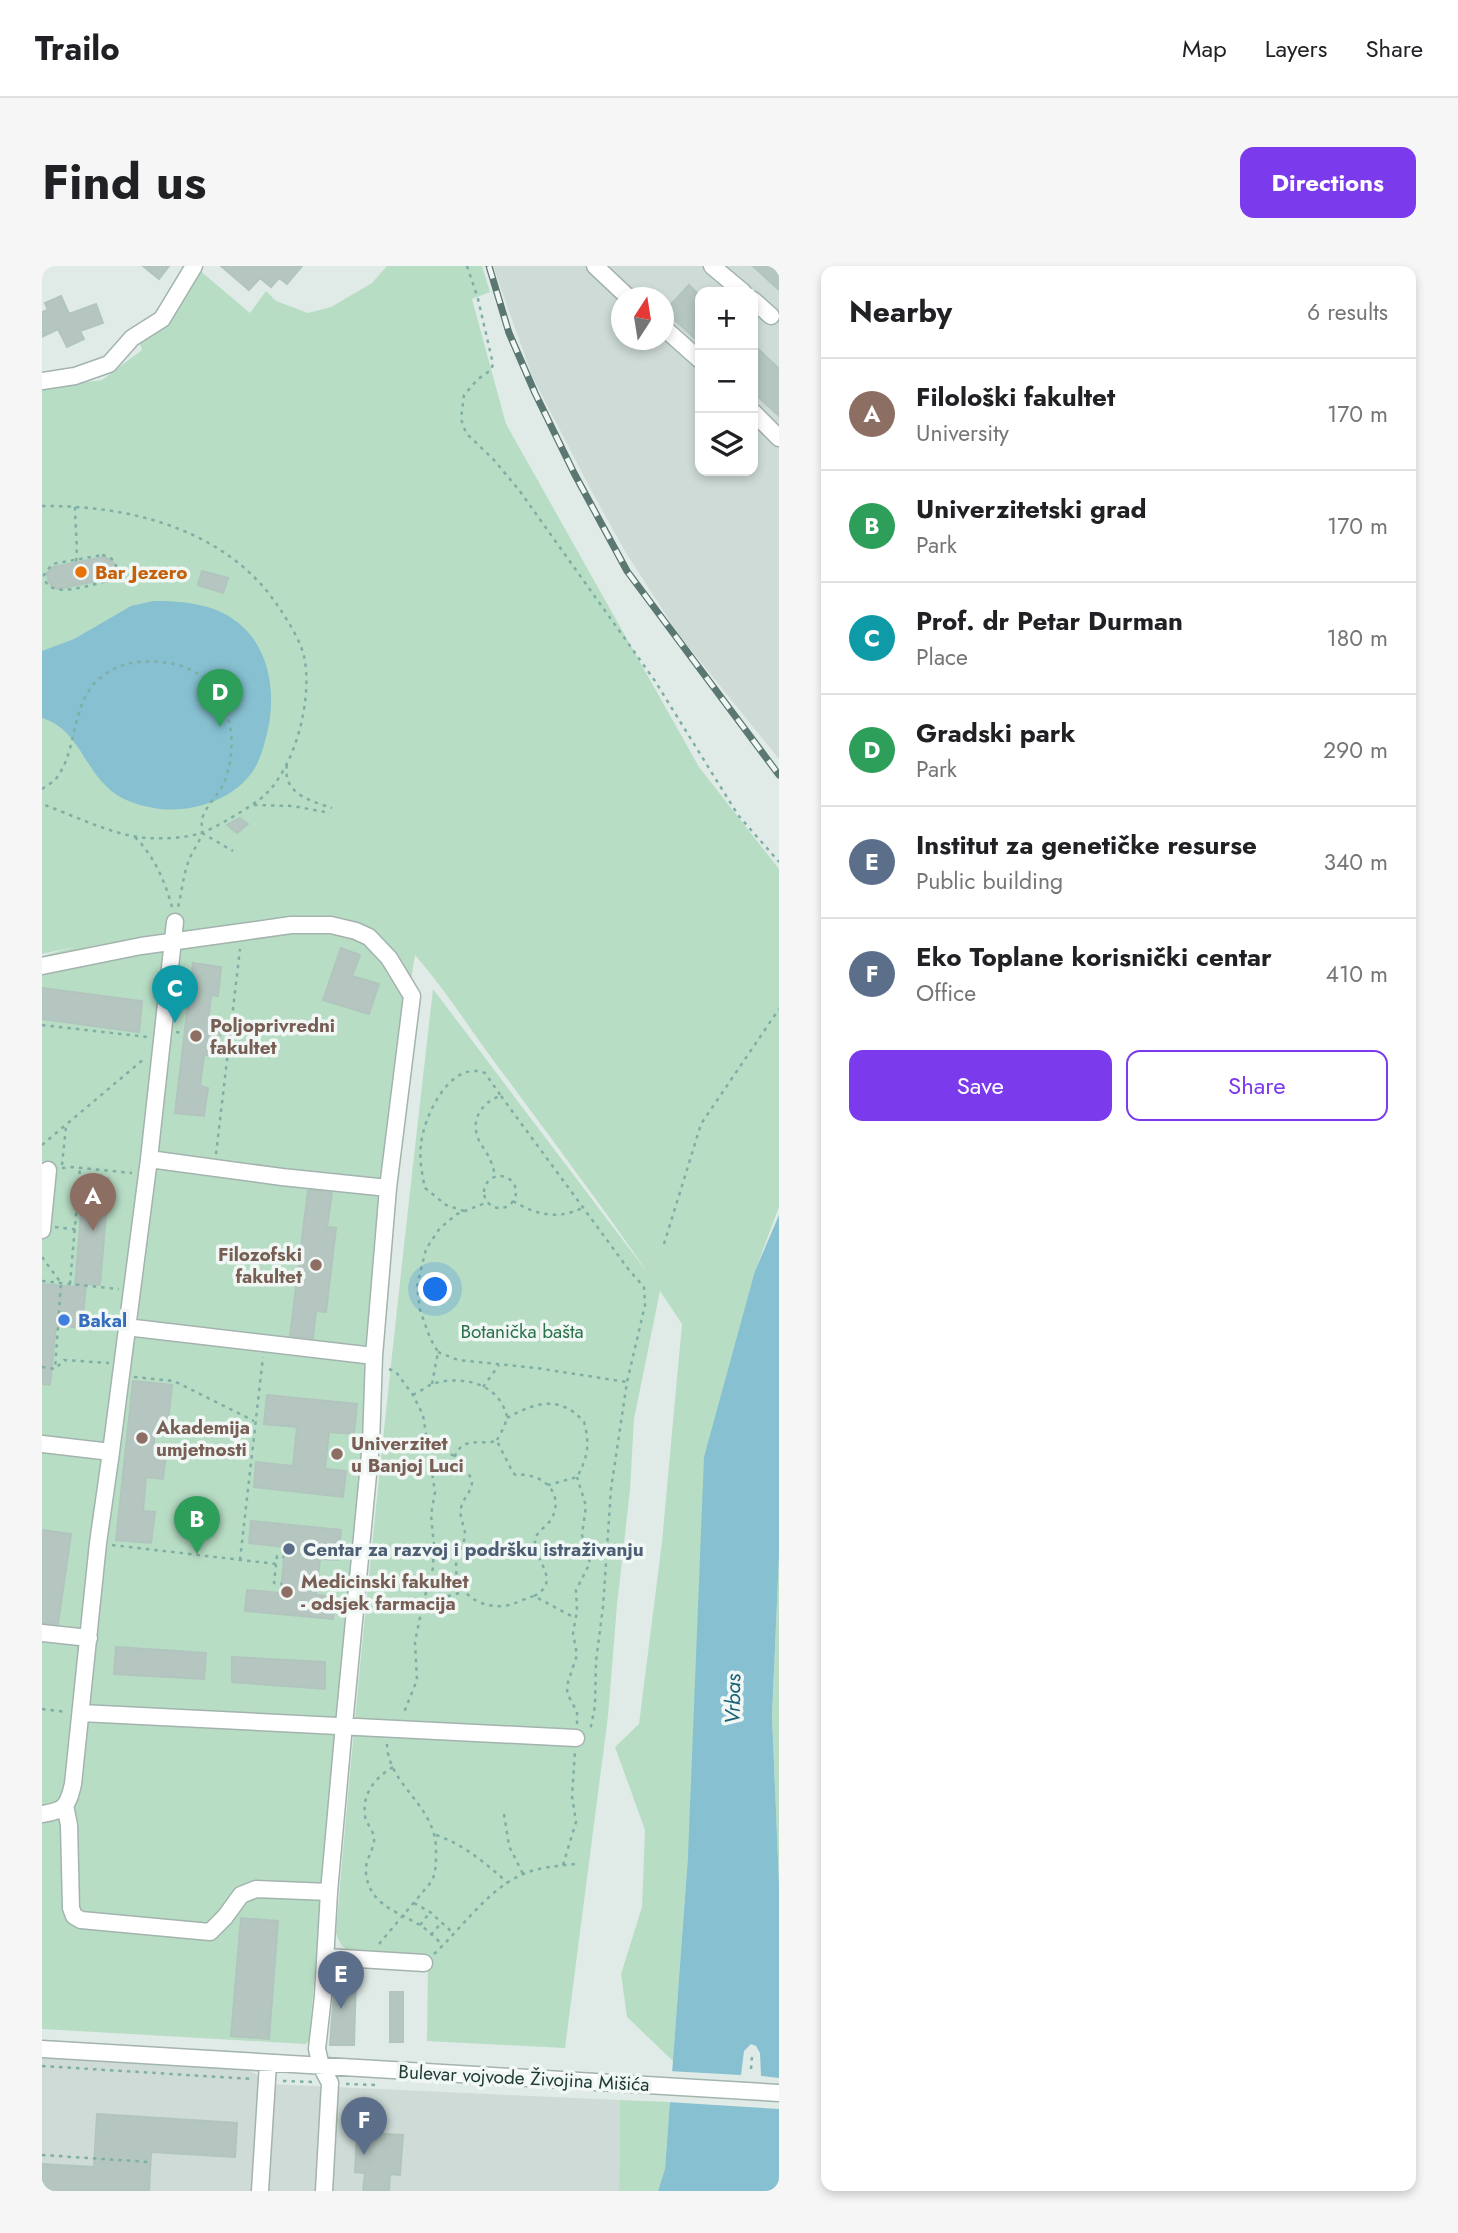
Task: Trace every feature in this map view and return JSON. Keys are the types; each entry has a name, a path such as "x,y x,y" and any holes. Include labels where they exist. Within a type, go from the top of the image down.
{"street":[{"path":"42,382 75,376 109,364 132,338 162,319 192,266"},
{"path":"595,266 617,287"},
{"path":"712,266 737,287"},
{"path":"758,304 771,316"},
{"path":"674,338 695,356"},
{"path":"754,413 779,438"},
{"path":"42,1814 58,1812 69,1801 73,1784 98,1544 148,1167 175,922"},
{"path":"42,966 173,942 291,925 331,925 369,937 401,976 412,996 388,1188 374,1359 371,1443 317,2049 321,2066 330,2083 324,2191"},
{"path":"148,1167 214,1168 388,1188"},
{"path":"42,1228 48,1170"},
{"path":"126,1327 374,1359"},
{"path":"42,1444 111,1452"},
{"path":"42,1633 89,1637"},
{"path":"81,1713 576,1738"},
{"path":"65,1805 69,1825 71,1908 74,1916 81,1920 209,1932 225,1917 241,1895 256,1889 330,1892"},
{"path":"326,1957 424,1963"},
{"name":"Bulevar vojvode Živojina Mišića","path":"42,2049 779,2093"},
{"path":"260,2191 268,2063"}],"path":[{"path":"467,266 478,299 493,364 491,370 478,379 464,395 461,419 466,433 494,460 519,490 655,681 738,815 779,862"},
{"path":"42,506 120,512 185,532 231,555 252,573 287,620 304,656 306,704 285,775 293,789 310,801 332,808"},
{"path":"75,507 78,543 76,561"},
{"path":"107,556 115,561 117,574 112,580 59,591 49,587 44,579 52,564 76,561 107,556"},
{"path":"42,789 54,781 62,770 88,691 113,669 127,663 158,662 178,665 193,671 212,686 229,715 229,766 226,778 201,821 202,833 189,860 175,922"},
{"path":"42,804 135,837 162,838 202,833 251,806 267,793 287,761"},
{"path":"251,806 293,806 330,813"},
{"path":"202,833 233,851"},
{"path":"135,837 148,849 154,860 170,900 175,922"},
{"path":"214,1168 242,932"},
{"path":"664,1244 701,1124 779,1009"},
{"path":"42,1025 161,1041"},
{"path":"42,1145 161,1041"},
{"path":"464,1211 446,1205 425,1188 421,1154 424,1132 435,1100 451,1081 471,1070 485,1073 644,1287 645,1305 627,1382 611,1489 603,1607 596,1661 595,1706 587,1737 576,1738"},
{"path":"495,1177 475,1129 481,1109 493,1098 501,1096"},
{"path":"66,1125 62,1168 148,1167"},
{"path":"70,1284 80,1168"},
{"path":"495,1177 505,1177 514,1183 516,1193 513,1201 503,1208 497,1208 485,1198 485,1187 495,1177"},
{"path":"513,1201 555,1216 569,1214 584,1207"},
{"path":"488,1202 457,1214 440,1228 426,1249 420,1266 420,1310 438,1352 458,1360 536,1368 627,1382"},
{"path":"42,1228 80,1230"},
{"path":"42,1257 61,1283 55,1368"},
{"path":"42,1281 131,1290"},
{"path":"240,1560 264,1343"},
{"path":"432,1384 438,1352"},
{"path":"366,1960 415,1903 432,1881 436,1871 436,1835 422,1807 393,1767 387,1749 388,1727 399,1725 417,1680 415,1642 433,1568 431,1516 435,1492 423,1415 413,1395 396,1372 374,1359"},
{"path":"42,1367 55,1368 64,1360 174,1381 256,1422"},
{"path":"483,1387 499,1365"},
{"path":"413,1395 432,1384 457,1380 491,1391 499,1399 507,1418 497,1441"},
{"path":"507,1418 527,1407 542,1403 560,1406 575,1413 584,1422 588,1451 577,1483 585,1496 582,1535 590,1563 576,1590 573,1633 577,1655 567,1693 577,1712 572,1778 576,1822 563,1865"},
{"path":"455,1455 458,1447 471,1441 497,1441"},
{"path":"427,1445 455,1455 472,1479 473,1484 460,1513 464,1537 456,1563 457,1576 464,1592 475,1600 507,1605 534,1596 545,1587 546,1572 535,1552 534,1542 536,1535 549,1524 554,1515 554,1501 548,1485 529,1474 513,1473 497,1441"},
{"path":"548,1485 577,1477"},
{"path":"98,1544 276,1564"},
{"path":"282,1584 274,1583 277,1556 284,1557"},
{"path":"423,1603 464,1592"},
{"path":"534,1596 575,1618"},
{"path":"42,1709 81,1713"},
{"path":"393,1767 371,1785 367,1796 365,1816 374,1835 374,1844 366,1863 366,1874 371,1888 387,1908 420,1925 443,1945"},
{"path":"504,1814 509,1846 523,1874"},
{"path":"436,1835 452,1840 472,1852 509,1883"},
{"path":"424,1963 494,1894 509,1883 523,1874 545,1867 576,1864"},
{"path":"415,1903 430,1912 454,1934"},
{"path":"420,1925 430,1912"},
{"path":"431,1935 442,1922"},
{"path":"751,2069 752,2056"},
{"path":"42,2155 149,2162"}],"shaded area":[{"path":"493,266 779,266 779,759 679,635 626,553 532,376"},
{"path":"42,2057 247,2069 256,2074 262,2083 270,2084 620,2100 619,2191 42,2191"}],"green space":[{"name":"Botanička bašta","path":"387,266 482,266 490,292 472,299 506,424 699,767 779,869 779,1207 755,1271 688,1856 673,2061 627,2017 621,1974 642,1907 645,1830 615,1747 639,1724 662,1542 682,1324 660,1291 634,1419 630,1490 608,1716 565,2048 427,2041 428,1964 415,1954 352,1952 341,1945 336,1933 381,1461 433,989 647,1272 415,955 395,1079 309,2040 306,2044 42,2029 42,956 74,947 42,954 42,388 102,380 142,350 138,339 198,269 250,313 266,291 276,301 308,313 331,307 372,283"},
{"path":"779,1556 779,1884 772,1716"},
{"path":"620,2100 670,2102 665,2169 658,2191 619,2191"}],"water":[{"path":"153,601 203,606 230,617 255,641 268,673 271,690 269,724 263,750 255,767 231,792 219,799 193,807 154,808 122,798 98,777 63,730 42,718 42,651 74,639 131,606"},
{"name":"Vrbas","path":"779,1215 779,1556 772,1716 779,1884 779,2191 658,2191 665,2169 688,1856 704,1457 755,1271"}],"pier":[{"path":"751,2044 756,2046 760,2053 761,2076 779,2078 779,2109 667,2102 668,2071 741,2075 744,2051"}],"building":[{"path":"143,266 169,266 159,279"},
{"path":"221,266 302,266 287,284 279,278 271,287 260,278 249,290"},
{"path":"753,266 779,266 779,290"},
{"path":"689,285 695,291 695,338 674,319 674,301"},
{"path":"61,296 69,314 96,304 103,323 80,331 84,339 67,347 58,329 42,337 42,312 48,310 45,303"},
{"path":"758,349 779,369 779,416 758,397"},
{"name":"Bar Jezero","path":"103,557 115,565 111,578 58,589 48,580 47,573 53,567"},
{"path":"202,571 228,578 223,593 198,585"},
{"path":"240,818 248,824 237,833 227,825"},
{"path":"341,948 360,955 352,976 379,984 369,1014 323,1000"},
{"path":"193,963 221,967 218,996 211,995 208,1025 221,1028 218,1056 204,1055 200,1086 208,1088 204,1116 175,1113"},
{"path":"42,988 142,1001 139,1032 42,1019"},
{"path":"84,1176 109,1178 100,1285 86,1284 82,1328 56,1325 50,1385 42,1384 42,1284 75,1287"},
{"path":"308,1190 332,1193 327,1227 336,1228 326,1312 316,1311 313,1338 290,1336"},
{"path":"133,1381 172,1385 168,1422 156,1421 153,1451 166,1452 163,1479 146,1477 143,1511 155,1512 151,1543 116,1540"},
{"path":"267,1395 357,1404 354,1434 329,1432 325,1469 346,1471 343,1497 254,1487 256,1462 293,1466 297,1427 264,1424"},
{"path":"251,1521 341,1530 338,1560 320,1559 316,1595 335,1597 333,1619 245,1611 247,1590 281,1593 285,1547 249,1543"},
{"path":"42,1530 71,1534 58,1624 42,1623"},
{"path":"116,1647 206,1653 204,1679 114,1674"},
{"path":"232,1657 325,1662 325,1689 232,1682"},
{"path":"241,1918 278,1921 269,2039 231,2036"},
{"path":"335,1978 356,1978 354,2045 330,2045"},
{"path":"390,1992 403,1992 403,2042 390,2042"},
{"path":"348,2111 369,2112 369,2133 403,2135 400,2175 390,2174 389,2191 363,2191 365,2173 355,2172 357,2130 347,2130"},
{"path":"97,2114 237,2123 235,2157 151,2152 149,2191 42,2191 42,2164 94,2167"}],"railway":[{"path":"489,266 509,333 535,393 627,571 779,775"}],"place":[{"name":"Bar Jezero","path":"81,572"},
{"name":"Gradski park","path":"220,727"},
{"name":"Prof. dr Petar Durman","path":"175,1023"},
{"name":"Poljoprivredni fakultet","path":"196,1036"},
{"name":"Filološki fakultet","path":"93,1231"},
{"name":"Filozofski fakultet","path":"316,1265"},
{"name":"Bakal","path":"64,1320"},
{"name":"Akademija umjetnosti","path":"142,1438"},
{"name":"Univerzitet u Banjoj Luci","path":"337,1454"},
{"name":"Centar za razvoj i podršku istraživanju","path":"289,1549"},
{"name":"Univerzitetski grad","path":"197,1554"},
{"name":"Medicinski fakultet - odsjek farmacija","path":"287,1592"},
{"name":"Institut za genetičke resurse","path":"341,2009"},
{"name":"Eko Toplane korisnički centar","path":"364,2155"}]}
